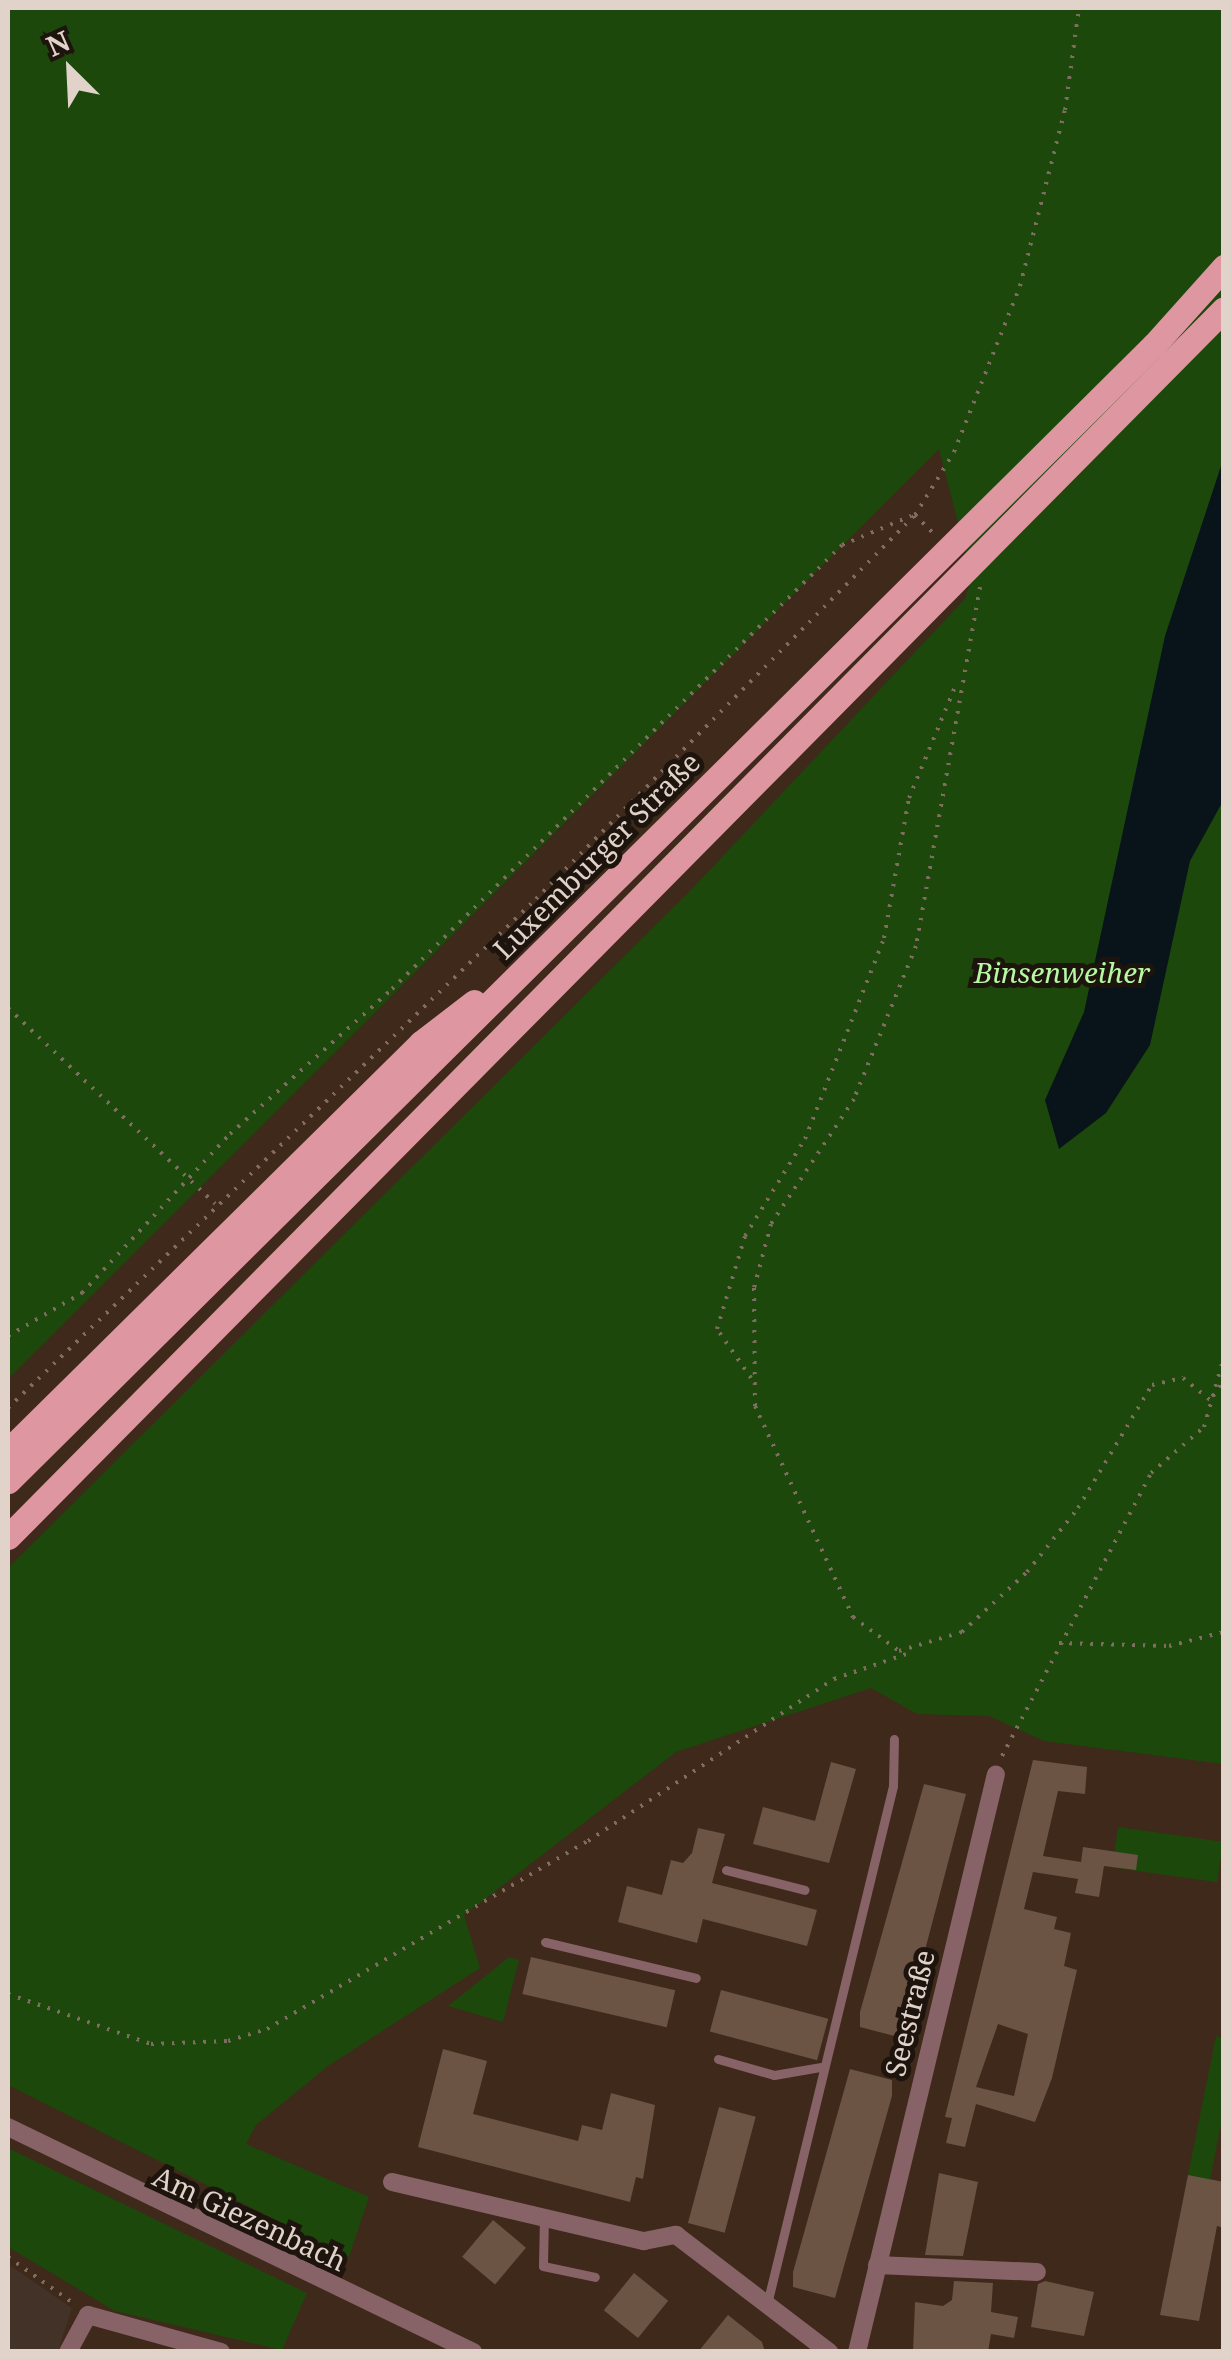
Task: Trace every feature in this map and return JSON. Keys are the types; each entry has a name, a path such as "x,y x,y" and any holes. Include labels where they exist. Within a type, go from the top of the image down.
{"main road":[{"name":"Luxemburger Straße","path":"8,1481 1224,267"},
{"name":"Luxemburger Straße","path":"116,1428 1224,309"},
{"path":"8,1451 421,1043 517,977"},
{"path":"8,1515 61,1464 116,1428"},
{"path":"8,1537 116,1428"}],"street":[{"name":"Seestraße","path":"857,2352 996,1774"},
{"name":"Am Giezenbach","path":"8,2128 473,2352"},
{"path":"392,2182 644,2240 676,2234 829,2352"},
{"path":"876,2266 1036,2272"},
{"path":"68,2352 88,2316 221,2352"}],"lane":[{"path":"766,2307 821,2067 893,1786 894,1739"},
{"path":"726,1870 805,1890"},
{"path":"546,1942 696,1978"},
{"path":"718,2059 774,2075 821,2067"},
{"path":"544,2218 542,2266 595,2277"}],"path":[{"path":"8,1408 536,899 916,514 954,452 1020,286 1065,110 1078,8"},
{"path":"916,514 933,533"},
{"path":"8,1336 82,1293 188,1178 392,989 842,545 916,514"},
{"path":"750,1378 717,1329 745,1236 806,1138 884,938 909,798 959,678 982,600 972,577"},
{"path":"921,1648 879,1642 853,1617 754,1406 750,1378 752,1329 771,1224 854,1099 916,946 959,678"},
{"path":"8,1008 216,1206"},
{"path":"996,1774 1059,1643 1151,1473 1204,1427 1224,1357"},
{"path":"8,1994 151,2044 228,2041 267,2030 588,1841 834,1679 962,1632 1027,1572 1078,1508 1152,1385 1183,1378 1210,1400"},
{"path":"1210,1400 1224,1380"},
{"path":"1059,1643 1169,1646 1224,1632"},
{"path":"8,2257 88,2316"}],"shaded area":[{"name":"Binsenweiher","path":"1223,460 1223,801 1190,861 1150,1045 1106,1113 1059,1149 1045,1100 1084,1012 1165,636"},
{"path":"8,2264 72,2308 58,2351 8,2351"}],"green space":[{"path":"8,8 1223,8 1223,1764 1044,1741 989,1716 917,1714 871,1688 676,1752 464,1915 480,1968 328,2066 256,2125 246,2144 369,2197 349,2257 8,2085 8,1568 689,892 965,599 972,577 939,449 8,1379"},
{"path":"1118,1827 1223,1842 1217,1882 1112,1868"},
{"path":"509,1957 519,1960 503,2022 448,2006"},
{"path":"1216,2036 1223,2038 1223,2114 1210,2180 1188,2175"},
{"path":"8,2148 307,2293 282,2350 115,2311 8,2247"}],"building":[{"path":"1033,1760 1087,1767 1085,1794 1058,1791 1043,1856 1081,1862 1083,1847 1138,1855 1136,1870 1104,1866 1099,1897 1075,1893 1078,1879 1033,1872 1024,1909 1057,1917 1054,1929 1071,1933 1064,1966 1077,1970 1052,2078 1035,2122 976,2104 965,2147 946,2143 952,2118 945,2117","holes":["998,2024 1028,2034 1014,2096 976,2087"]},
{"path":"831,1762 856,1769 829,1863 753,1844 763,1807 815,1821"},
{"path":"924,1784 966,1794 902,2038 860,2027 860,2012"},
{"path":"698,1828 725,1834 712,1883 817,1910 807,1946 703,1919 697,1943 618,1922 627,1886 662,1895 671,1860 683,1863 692,1853"},
{"path":"531,1957 675,1990 667,2027 522,1994"},
{"path":"721,1990 828,2019 817,2060 710,2032"},
{"path":"443,2049 487,2061 473,2114 578,2141 582,2125 602,2130 611,2093 655,2105 643,2179 636,2177 630,2202 418,2147"},
{"path":"850,2069 892,2080 892,2096 835,2298 793,2287 793,2272"},
{"path":"719,2107 756,2117 725,2233 688,2223"},
{"path":"939,2173 978,2182 963,2256 925,2255"},
{"path":"1188,2175 1224,2182 1224,2228 1217,2226 1199,2321 1160,2315"},
{"path":"493,2220 526,2248 495,2284 462,2257"},
{"path":"634,2273 668,2301 638,2338 604,2310"},
{"path":"954,2281 993,2283 991,2312 1018,2317 1014,2338 991,2334 988,2352 913,2352 915,2302 943,2306 952,2300"},
{"path":"1045,2281 1094,2292 1084,2336 1031,2327 1038,2284"},
{"path":"728,2315 762,2342 765,2352 698,2352"}]}
